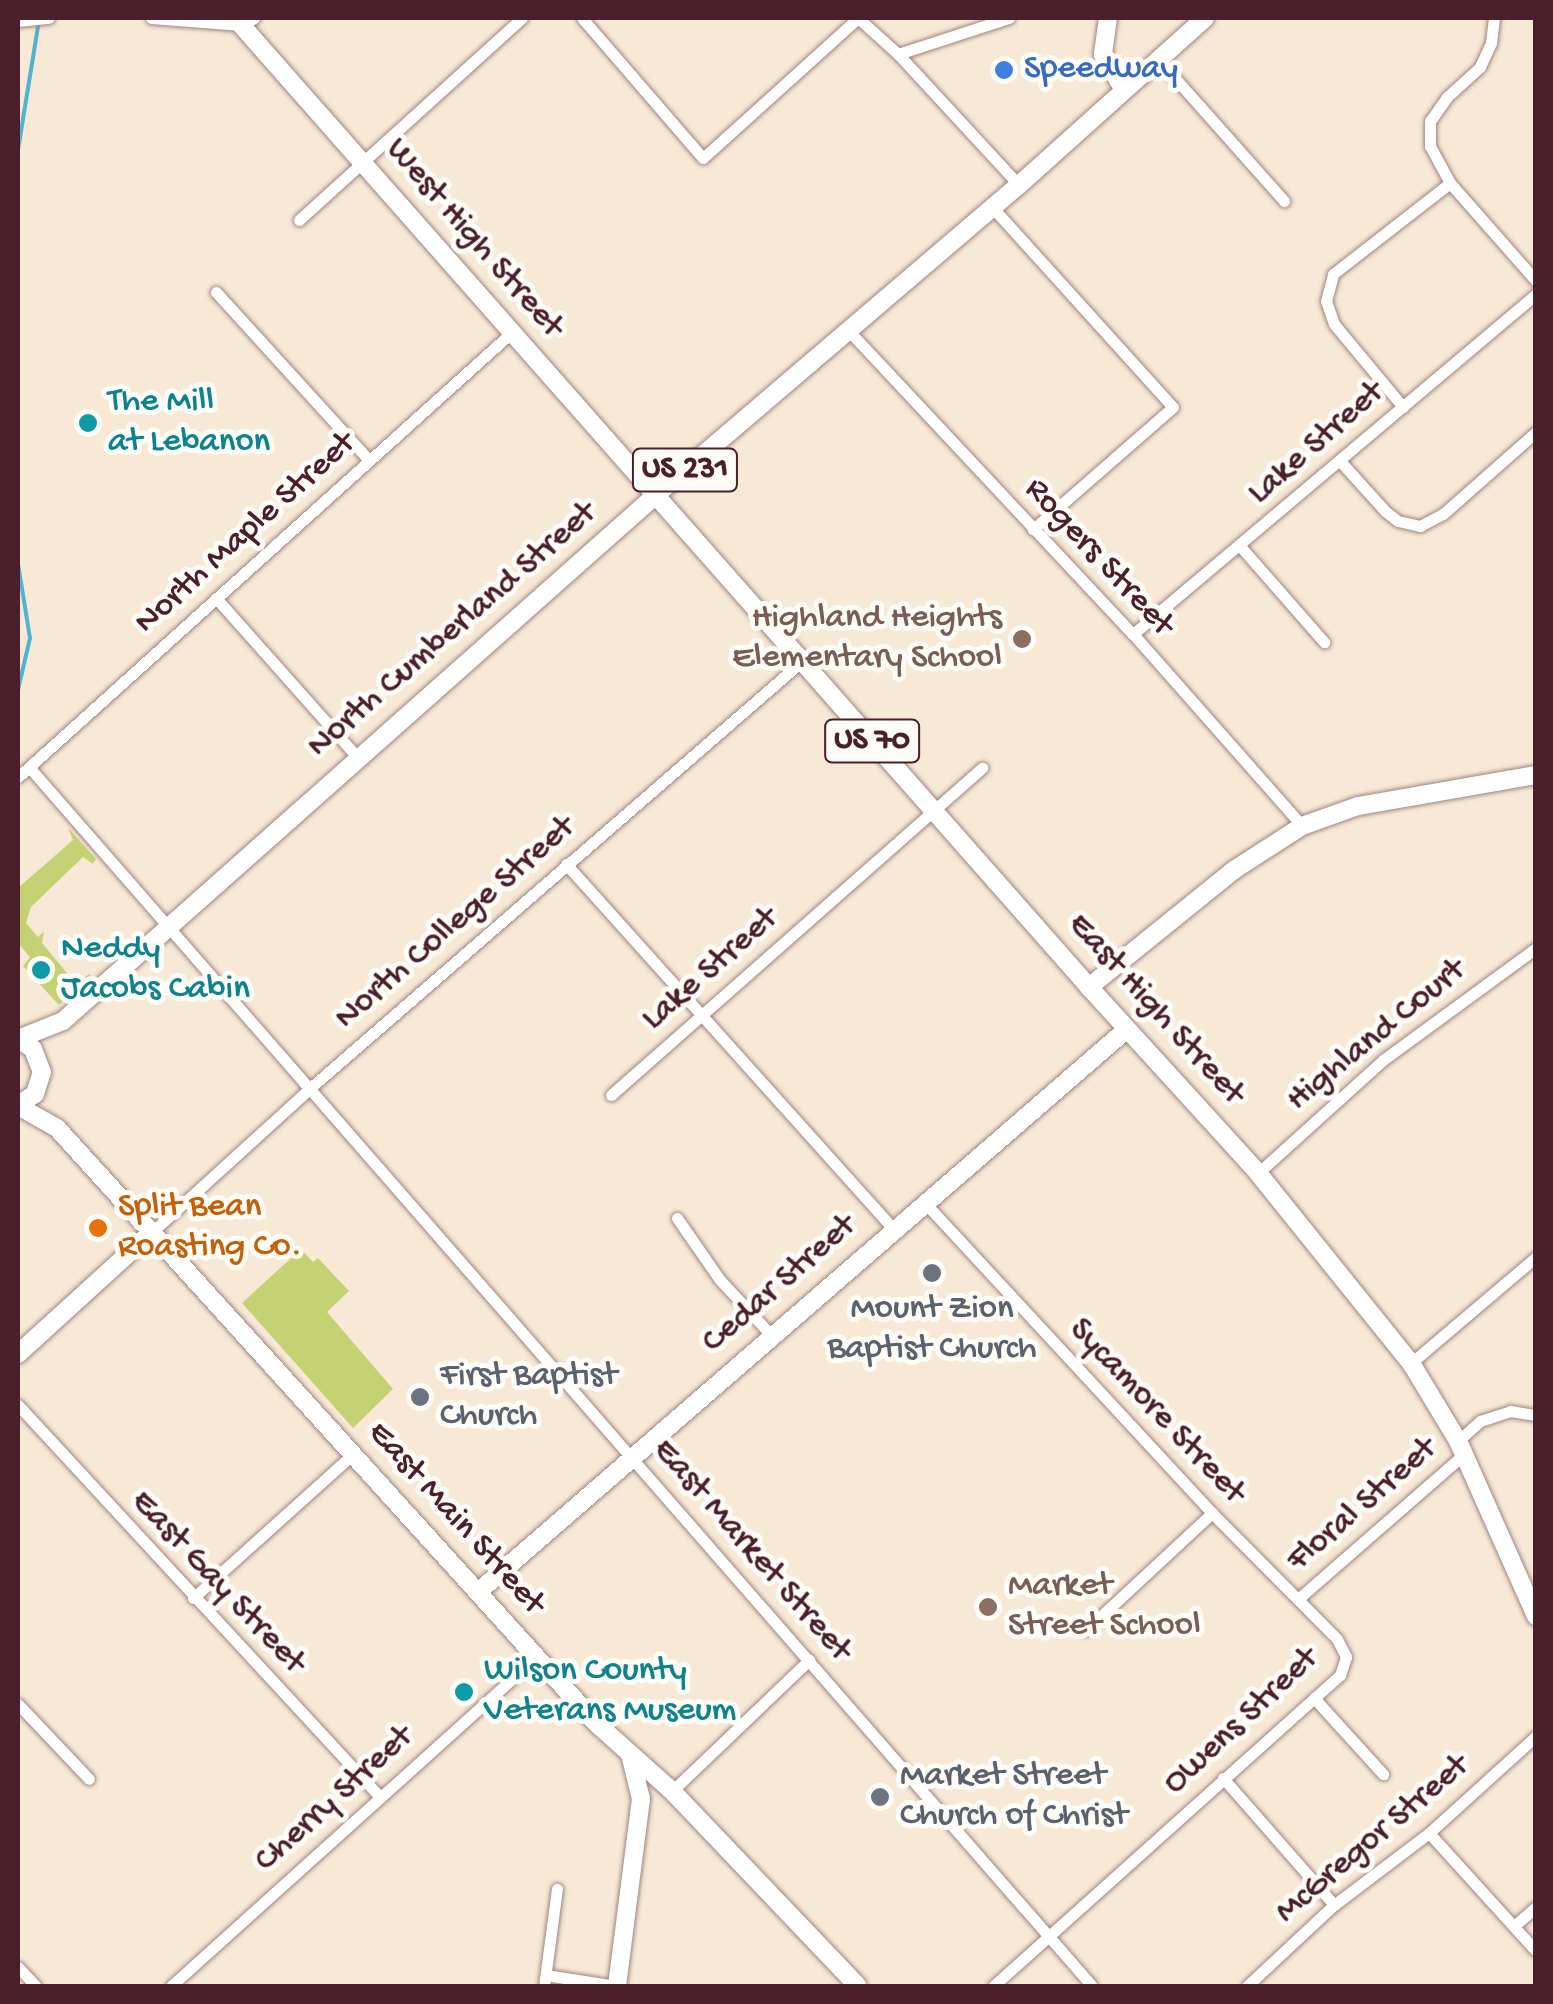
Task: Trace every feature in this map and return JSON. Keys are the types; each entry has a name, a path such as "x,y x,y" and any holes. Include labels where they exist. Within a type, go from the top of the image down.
{"main road":[{"path":"1108,18 1102,54 1124,90"},
{"name":"North Cumberland Street","path":"18,1039 63,1021 656,494 993,208 1205,18"},
{"name":"West High Street","path":"243,20 363,163 656,494"},
{"name":"East High Street","path":"656,494 1126,1029 1258,1173 1411,1363 1461,1448 1536,1616"},
{"path":"1089,987 1234,870 1302,826 1358,806 1536,774"},
{"name":"North Cumberland Street","path":"41,1072 63,1021"},
{"name":"Cedar Street","path":"478,1592 1126,1029"},
{"name":"US 231","path":"18,1039 33,1048 41,1072 34,1094 18,1105"},
{"name":"East Main Street","path":"41,1072 57,1128"},
{"name":"East Main Street","path":"18,1105 57,1128 536,1656 858,1986"},
{"path":"18,1354 152,1232"},
{"path":"617,1986 641,1800 630,1754"}],"street":[{"path":"18,21 49,18"},
{"path":"151,18 243,20"},
{"path":"299,220 522,18"},
{"path":"582,18 703,158 858,18 898,54 1019,185"},
{"path":"898,54 1008,18"},
{"path":"1494,18 1491,43 1480,67 1448,97 1430,121 1430,146 1450,182 1536,281"},
{"path":"1158,59 1284,201"},
{"path":"1403,407 1334,324 1326,301 1333,274 1450,182"},
{"path":"993,208 1173,407 1033,529"},
{"path":"216,292 368,460"},
{"name":"Lake Street","path":"1133,634 1534,299"},
{"name":"Rogers Street","path":"849,331 1133,634 1302,826"},
{"name":"North Maple Street","path":"18,777 512,332"},
{"path":"1340,461 1385,511 1398,521 1420,526 1443,514 1536,432"},
{"path":"1240,546 1324,642"},
{"path":"216,598 358,758"},
{"name":"North College Street","path":"152,1232 309,1089 801,662"},
{"name":"East Market Street","path":"29,768 1092,1986"},
{"name":"Lake Street","path":"611,1095 982,768"},
{"path":"566,864 894,1229"},
{"name":"Highland Court","path":"1258,1173 1384,1060 1536,948"},
{"name":"Sycamore Street","path":"926,1204 1212,1513 1338,1639 1346,1657"},
{"path":"677,1218 720,1280 773,1337"},
{"path":"1411,1363 1536,1257"},
{"name":"East Gay Street","path":"18,1405 379,1796"},
{"name":"Floral Street","path":"1298,1599 1461,1448 1480,1421 1510,1411 1536,1415"},
{"path":"193,1598 352,1456"},
{"path":"1086,1630 1212,1513"},
{"name":"Cherry Street","path":"172,1986 536,1656"},
{"name":"Owens Street","path":"993,1986 1340,1675 1346,1657"},
{"path":"672,1792 809,1660"},
{"path":"1314,1698 1382,1774"},
{"path":"18,1704 88,1779"},
{"name":"McGregor Street","path":"1247,1986 1334,1906 1429,1833 1536,1736"},
{"path":"1223,1778 1334,1906"},
{"path":"1429,1833 1536,1951"},
{"path":"557,1889 545,1980 617,1986"},
{"path":"1514,1926 1536,1907"},
{"path":"18,1967 36,1986"}],"green space":[{"path":"68,828 96,859 93,864 83,857 31,907 26,923 38,937 44,932 42,943 76,984 91,976 59,1005 23,966 30,957 18,943 18,888 73,840"},
{"path":"301,1249 313,1262 318,1258 349,1291 327,1312 393,1389 353,1428 242,1303"}],"waterway":[{"path":"18,150 39,21"},
{"path":"18,564 30,638 18,690"}],"place":[{"name":"Speedway","path":"1004,70"},
{"name":"The Mill at Lebanon","path":"88,423"},
{"name":"Highland Heights Elementary School","path":"1022,639"},
{"name":"Neddy Jacobs Cabin","path":"41,970"},
{"name":"Split Bean Roasting Co.","path":"98,1228"},
{"name":"Mount Zion Baptist Church","path":"932,1273"},
{"name":"First Baptist Church","path":"420,1397"},
{"name":"Market Street School","path":"988,1607"},
{"name":"Wilson County Veterans Museum","path":"464,1692"},
{"name":"Market Street Church of Christ","path":"880,1797"}]}
